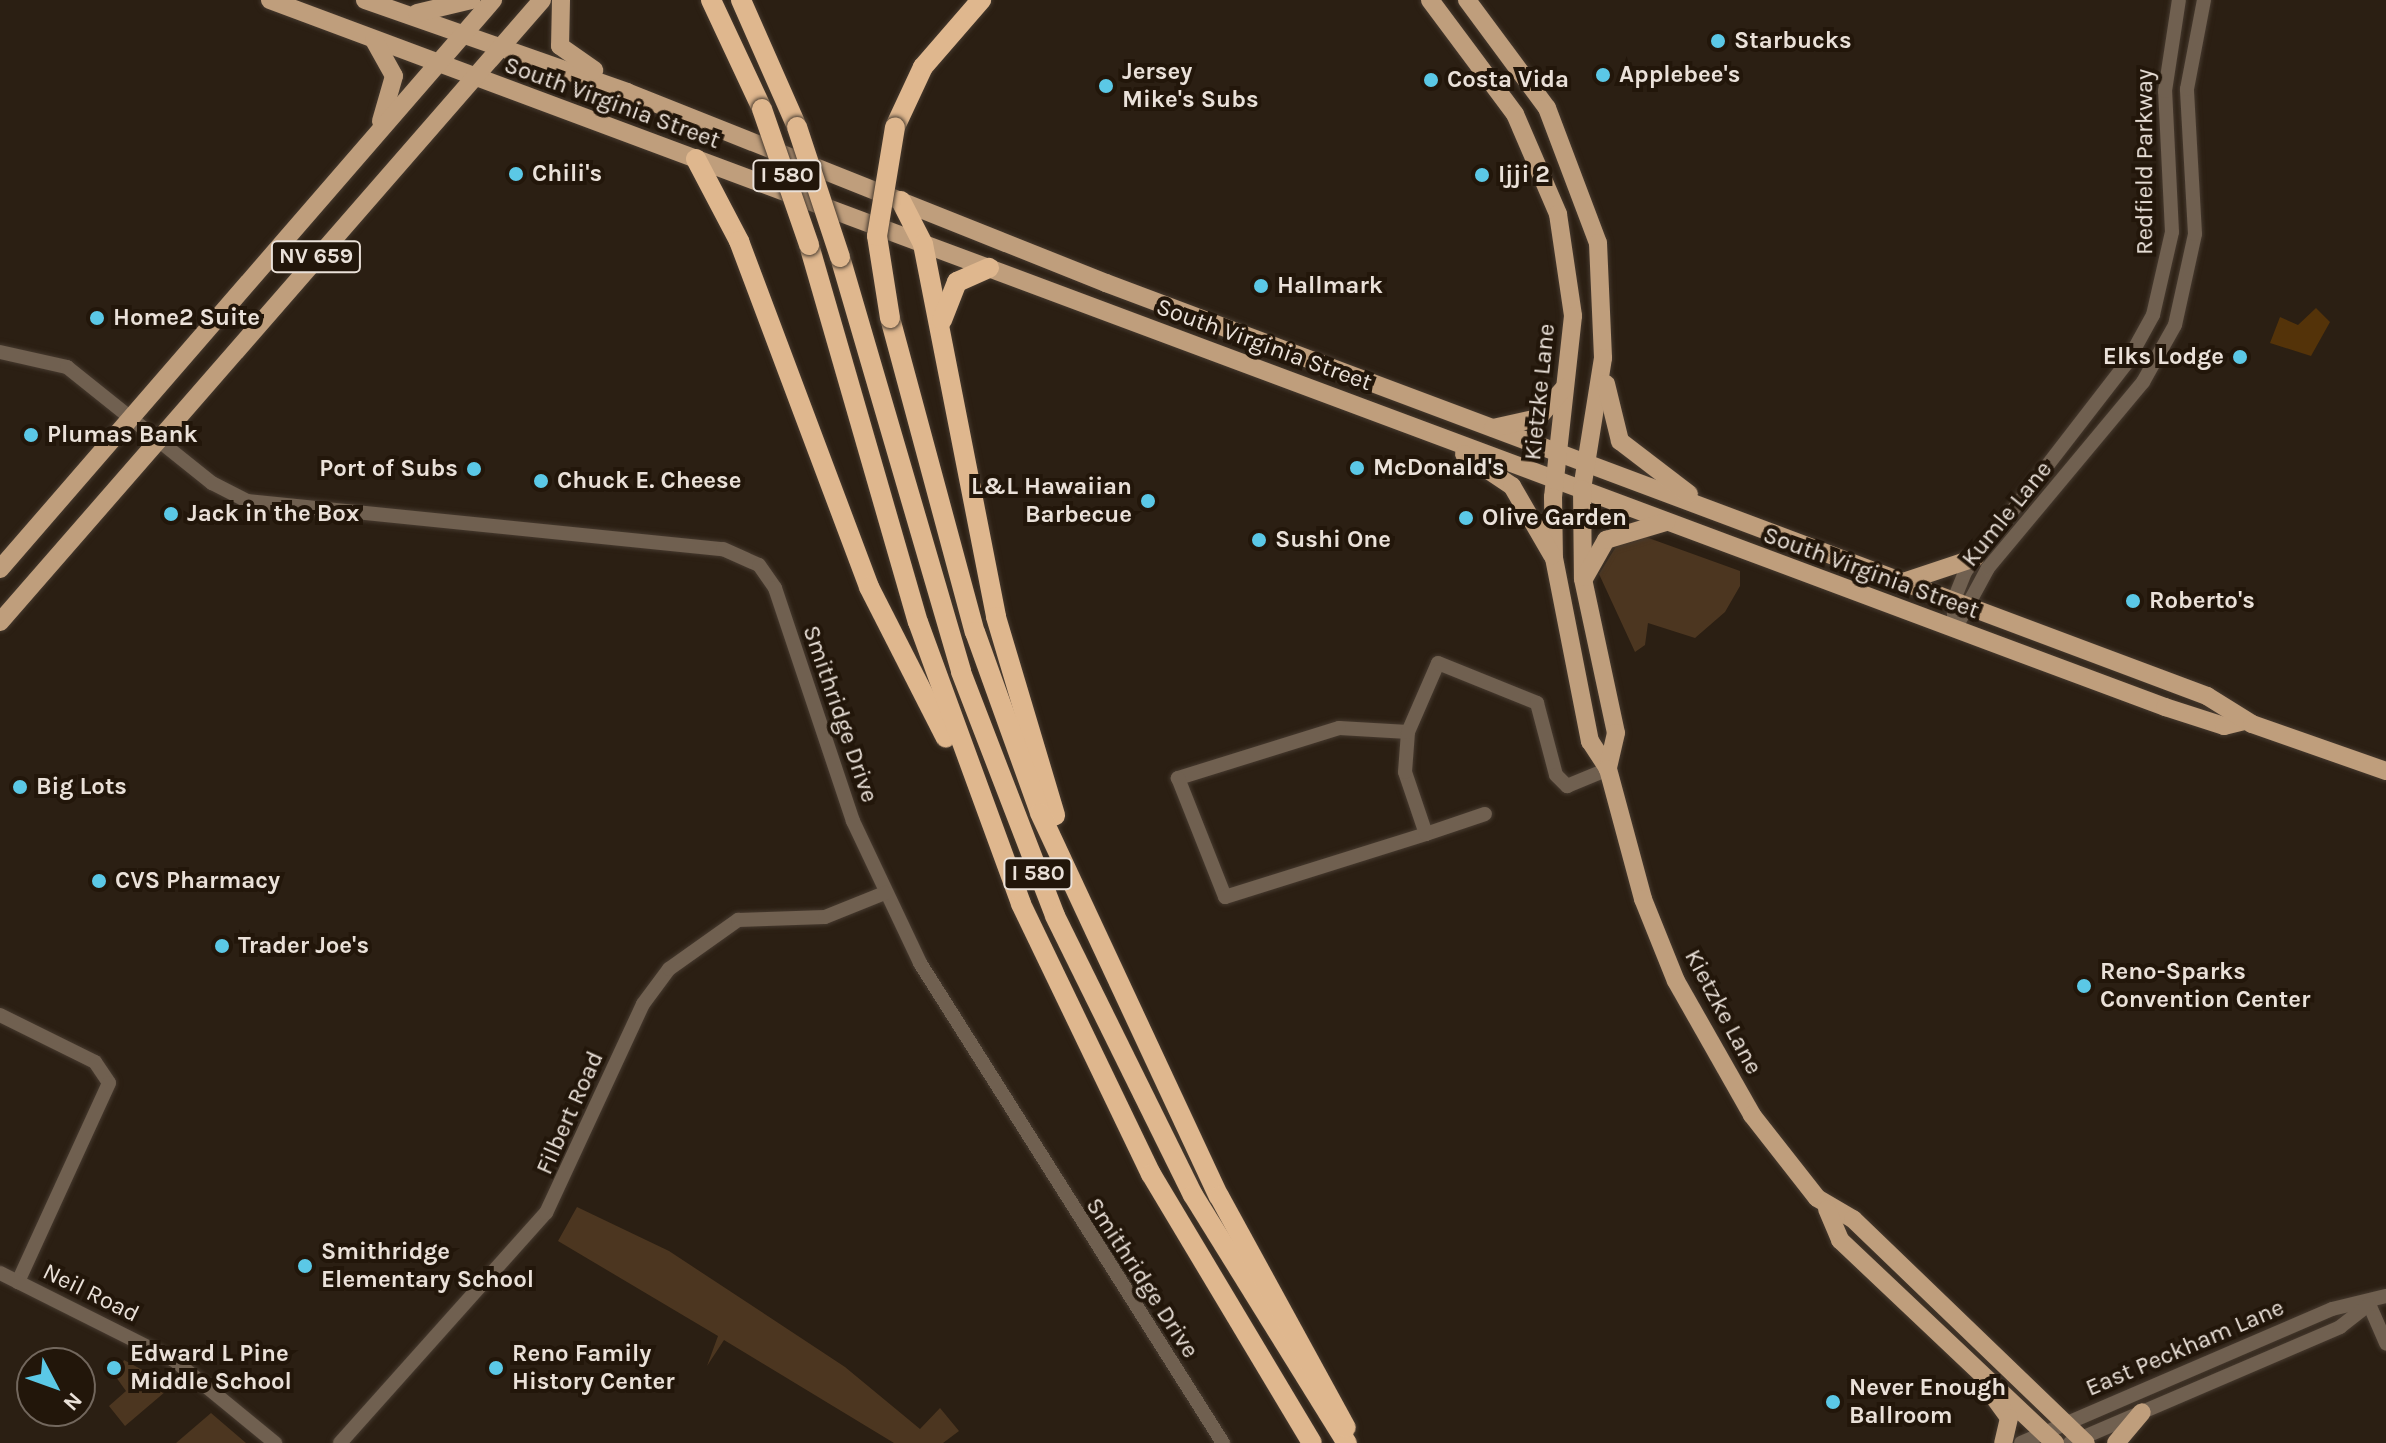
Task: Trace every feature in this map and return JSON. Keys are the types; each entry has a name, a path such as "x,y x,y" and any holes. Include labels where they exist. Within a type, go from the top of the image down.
{"highway":[{"name":"I 580","path":"711,0 762,109 809,245 918,622 986,816 1130,1135 1312,1443"},
{"name":"I 580","path":"741,0 797,127 840,257 961,672 1055,916 1201,1209 1350,1443"},
{"path":"981,0 923,67 895,127 877,236 890,318 934,495 1014,746 1136,1028 1219,1196 1332,1392 1350,1443"},
{"path":"696,159 739,241 869,587 986,816"},
{"path":"901,201 923,244 943,356 1013,681 1136,1028"},
{"path":"943,356 948,291 989,268"}],"main road":[{"name":"South Virginia Street","path":"270,0 2183,714 2224,726 2244,721"},
{"name":"South Virginia Street","path":"365,0 667,108 1189,314 2207,696 2244,721 2386,771"},
{"path":"406,14 444,12 471,0"},
{"name":"NV 659","path":"0,569 493,0"},
{"name":"NV 659","path":"0,622 542,0"},
{"path":"561,0 556,36 567,54 667,108"},
{"name":"Kietzke Lane","path":"1430,0 1515,114 1558,214 1573,316 1555,479 1554,558 1590,741 1608,769 1643,899 1687,1004 1752,1115 1827,1209 1840,1240 2049,1438"},
{"name":"Kietzke Lane","path":"1467,0 1532,83 1586,200 1602,264 1603,358 1582,489 1583,579 1616,733 1608,769"},
{"path":"366,150 395,86 374,40"},
{"path":"1179,339 1189,314"},
{"path":"1603,358 1609,414 1620,441 1651,472 1729,518"},
{"path":"1491,428 1538,418 1568,383"},
{"path":"1427,432 1512,486 1554,558"},
{"path":"1583,579 1606,540 1669,522"},
{"path":"1900,583 1975,558"},
{"name":"Kietzke Lane","path":"1827,1209 1853,1219 2065,1424 2079,1442"},
{"path":"1966,1359 2009,1418 2003,1443"},
{"path":"2116,1443 2142,1412"}],"street":[{"name":"Redfield Parkway","path":"2126,364 2153,315 2169,259 2166,62 2179,0"},
{"name":"Redfield Parkway","path":"2154,366 2192,264 2197,202 2187,89 2204,0"},
{"name":"Smithridge Drive","path":"0,352 67,367 228,493 264,505 747,556 775,588 829,760 885,893 990,1084 1223,1443"},
{"path":"2126,364 2154,366"},
{"name":"Kumle Lane","path":"1955,629 1975,558 2126,364"},
{"name":"Kumle Lane","path":"1961,605 2154,366"},
{"path":"1426,834 1405,772 1408,732 1438,663 1537,703 1556,775 1567,786 1608,769"},
{"path":"1408,732 1339,728 1178,778 1225,897 1485,814"},
{"name":"Filbert Road","path":"340,1443 546,1213 643,1004 669,969 738,920 825,917 885,893"},
{"path":"0,1015 95,1062 109,1083 18,1282"},
{"name":"Neil Road","path":"0,1273 174,1360 275,1443"},
{"name":"East Peckham Lane","path":"2079,1442 2340,1327 2369,1304 2386,1296"},
{"path":"2369,1304 2386,1343"},
{"name":"East Peckham Lane","path":"2021,1443 2049,1438 2065,1424 2332,1309 2369,1304"}],"shaded area":[{"path":"2316,308 2330,322 2311,356 2270,343 2280,317 2298,325"},
{"path":"1643,536 1740,571 1740,586 1725,612 1695,638 1648,623 1645,645 1635,652 1599,574 1617,545"},
{"path":"577,1207 669,1251 845,1367 920,1429 940,1408 959,1431 943,1443 894,1443 724,1340 707,1366 718,1336 558,1241"},
{"path":"124,1360 172,1386 125,1426 109,1406 126,1391 116,1377"},
{"path":"211,1413 246,1443 176,1443"}],"place":[{"name":"Starbucks","path":"1718,41"},
{"name":"Applebee's","path":"1603,75"},
{"name":"Costa Vida","path":"1431,80"},
{"name":"Jersey Mike's Subs","path":"1106,86"},
{"name":"Chili's","path":"516,174"},
{"name":"Ijji 2","path":"1482,175"},
{"name":"Hallmark","path":"1261,286"},
{"name":"Home2 Suite","path":"97,318"},
{"name":"Elks Lodge","path":"2240,357"},
{"name":"Plumas Bank","path":"31,435"},
{"name":"McDonald's","path":"1357,468"},
{"name":"Port of Subs","path":"474,469"},
{"name":"Chuck E. Cheese","path":"541,481"},
{"name":"L&L Hawaiian Barbecue","path":"1148,501"},
{"name":"Jack in the Box","path":"171,514"},
{"name":"Olive Garden","path":"1466,518"},
{"name":"Sushi One","path":"1259,540"},
{"name":"Roberto's","path":"2133,601"},
{"name":"Big Lots","path":"20,787"},
{"name":"CVS Pharmacy","path":"99,881"},
{"name":"Trader Joe's","path":"222,946"},
{"name":"Reno-Sparks Convention Center","path":"2084,986"},
{"name":"Smithridge Elementary School","path":"305,1266"},
{"name":"Edward L Pine Middle School","path":"114,1368"},
{"name":"Reno Family History Center","path":"496,1368"},
{"name":"Never Enough Ballroom","path":"1833,1402"}]}
